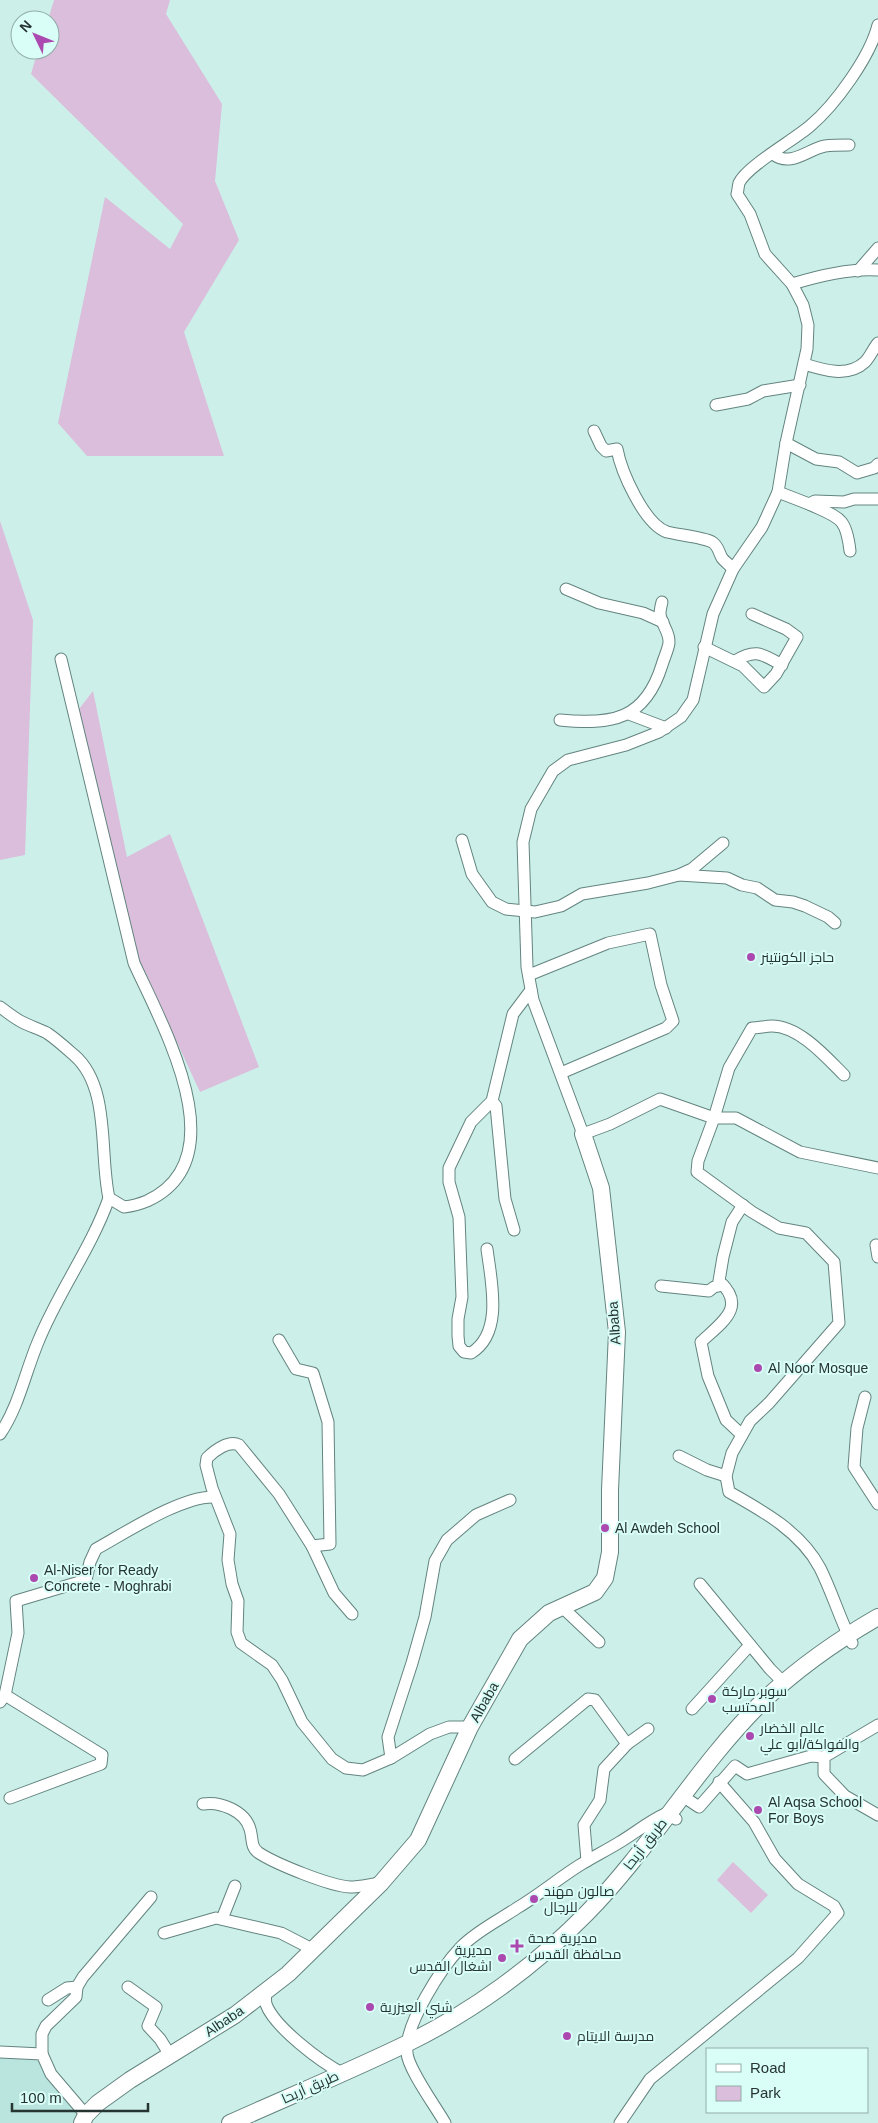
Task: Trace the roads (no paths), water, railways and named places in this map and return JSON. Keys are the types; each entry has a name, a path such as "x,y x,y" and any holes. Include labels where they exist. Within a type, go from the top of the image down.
{"main road":[{"name":"Albaba","path":"84,2119 98,2103 130,2080 235,2015 288,1974 381,1883 418,1840 470,1727 520,1639 549,1614 595,1592 605,1578 610,1552 611,1472 617,1332 601,1188 583,1134"},
{"name":"طريق أريحا","path":"672,1817 690,1801 747,1732 780,1697 878,1617"},
{"name":"طريق أريحا","path":"256,2123 407,2050 488,2006 553,1956 587,1924 636,1869 712,1759 762,1702 809,1660 850,1639 878,1628"},
{"name":"طريق أريحا","path":"230,2123 342,2073 407,2050"}],"street":[{"path":"878,25 860,66 831,104 812,125 746,174 739,182 737,194 750,214 765,254 792,284 803,305 808,326 807,349 786,443 778,492 762,527 733,569 713,614 704,647 694,700 681,717 666,728 626,745 568,760 554,771 531,809 523,842 524,911 533,1000 562,1073 583,1134 610,1124 660,1099 714,1118 736,1118 800,1152 878,1168"},
{"path":"772,154 779,158 792,158 806,155 824,146 849,145"},
{"path":"858,270 878,248"},
{"path":"792,284 808,279 858,270 878,270"},
{"path":"804,364 828,371 854,369 865,362 878,343"},
{"path":"716,405 748,399 763,390 800,385"},
{"path":"594,431 601,446 606,451 616,449 628,486 651,519 665,531 712,542 718,548 723,559 733,569"},
{"path":"786,443 816,459 839,462 857,473 874,468 878,464"},
{"path":"778,492 809,504 841,521 847,530 850,552"},
{"path":"809,504 815,501 878,500"},
{"path":"566,589 599,603 643,613 664,622"},
{"path":"560,720 582,722 612,720 629,714 652,689 669,642 660,614 662,602"},
{"path":"704,647 743,666 764,687 782,666 797,637 786,629 752,614"},
{"path":"735,661 748,653 759,653 782,666"},
{"path":"61,659 134,963 180,1069 189,1112 191,1143 185,1165 172,1184 146,1202 124,1207 109,1198"},
{"path":"629,714 666,728"},
{"path":"462,840 472,874 492,902 506,909 535,912 561,906 582,894 648,883 679,875 692,869 724,843"},
{"path":"679,875 727,878 742,885 757,888 775,900 806,906 828,917 835,923"},
{"path":"529,975 608,943 650,934 661,985 673,1021 666,1028 562,1073"},
{"path":"487,1249 494,1303 488,1333 480,1348 471,1354 464,1352 459,1346 458,1319 462,1297 459,1217 449,1182 449,1168 471,1122 492,1102 513,1014 531,990"},
{"path":"0,1007 20,1021 47,1034 76,1056 88,1071 95,1089 100,1116 104,1180 109,1198 99,1226 38,1342 10,1420 0,1434"},
{"path":"844,1075 812,1042 792,1032 773,1026 752,1028 729,1068 714,1118 698,1161 697,1172 743,1206 780,1228 806,1233 834,1262 839,1323 769,1403 750,1421 732,1453 726,1476 729,1492 758,1507 799,1539 819,1567 850,1639"},
{"path":"492,1102 496,1106 505,1199 514,1230"},
{"path":"742,1435 726,1420 708,1376 701,1342 730,1314 729,1290 719,1281 722,1257 732,1222 743,1206"},
{"path":"661,1286 709,1291 714,1287 723,1285"},
{"path":"279,1340 296,1369 313,1373 328,1422 330,1544 312,1546"},
{"path":"864,1397 858,1428 854,1467 878,1504"},
{"path":"352,1614 334,1593 312,1546 279,1494 239,1445 234,1442 207,1458 206,1466 215,1497 230,1534 228,1560 232,1584 238,1601 237,1632 241,1643 272,1665 282,1680 302,1722 332,1759 346,1768 363,1770 391,1758 430,1734 449,1727 470,1727"},
{"path":"679,1456 706,1470 726,1476"},
{"path":"10,1798 101,1764 102,1755 2,1698 18,1633 16,1601 86,1580 90,1562 96,1549 189,1501 206,1496 215,1497"},
{"path":"391,1758 388,1737 425,1617 435,1561 447,1540 476,1515 510,1500"},
{"path":"700,1584 784,1683"},
{"path":"562,1607 600,1642"},
{"path":"692,1709 750,1645"},
{"path":"515,1759 588,1699 595,1700 627,1744"},
{"path":"690,1801 699,1807 735,1766 747,1774 811,1756 824,1757 878,1726"},
{"path":"587,1861 584,1825 600,1800 604,1769 627,1744 648,1728"},
{"path":"824,1757 824,1774 845,1796 878,1815"},
{"path":"620,2123 650,2079 798,1958 838,1913 834,1906 798,1884 775,1859 754,1822 719,1782"},
{"path":"203,1804 212,1802 238,1813 250,1828 252,1844 255,1850 272,1859 319,1879 350,1887 381,1883"},
{"path":"445,2123 407,2050 414,2019 452,1958 461,1947 493,1922 518,1908 587,1861 653,1820 672,1817"},
{"path":"222,1919 234,1886"},
{"path":"84,2119 52,2074 42,2054 42,2034 46,2026 76,1997 77,1987 151,1897"},
{"path":"164,1933 216,1918 275,1931 314,1950"},
{"path":"48,2000 67,1988 77,1987"},
{"path":"128,1987 156,2008 148,2026 160,2039 170,2055"},
{"path":"265,1992 266,2003 281,2026 328,2066 342,2073"},
{"path":"0,2052 42,2054"}],"place":[{"name":"حاجز الكونتينر","path":"751,957"},
{"name":"Al Noor Mosque","path":"758,1368"},
{"name":"Al Awdeh School","path":"605,1528"},
{"name":"Al-Niser for Ready Concrete - Moghrabi","path":"34,1578"},
{"name":"سوبر ماركة المحتسب","path":"712,1699"},
{"name":"عالم الخضار والفواكة/ابو علي","path":"750,1736"},
{"name":"Al Aqsa School For Boys","path":"758,1810"},
{"name":"صالون مهند للرجال","path":"534,1899"},
{"name":"مديرية صحة محافظة القدس","path":"517,1946"},
{"name":"مديرية اشغال القدس","path":"502,1958"},
{"name":"شني العيزرية","path":"370,2007"},
{"name":"مدرسة الايتام","path":"567,2036"}]}
